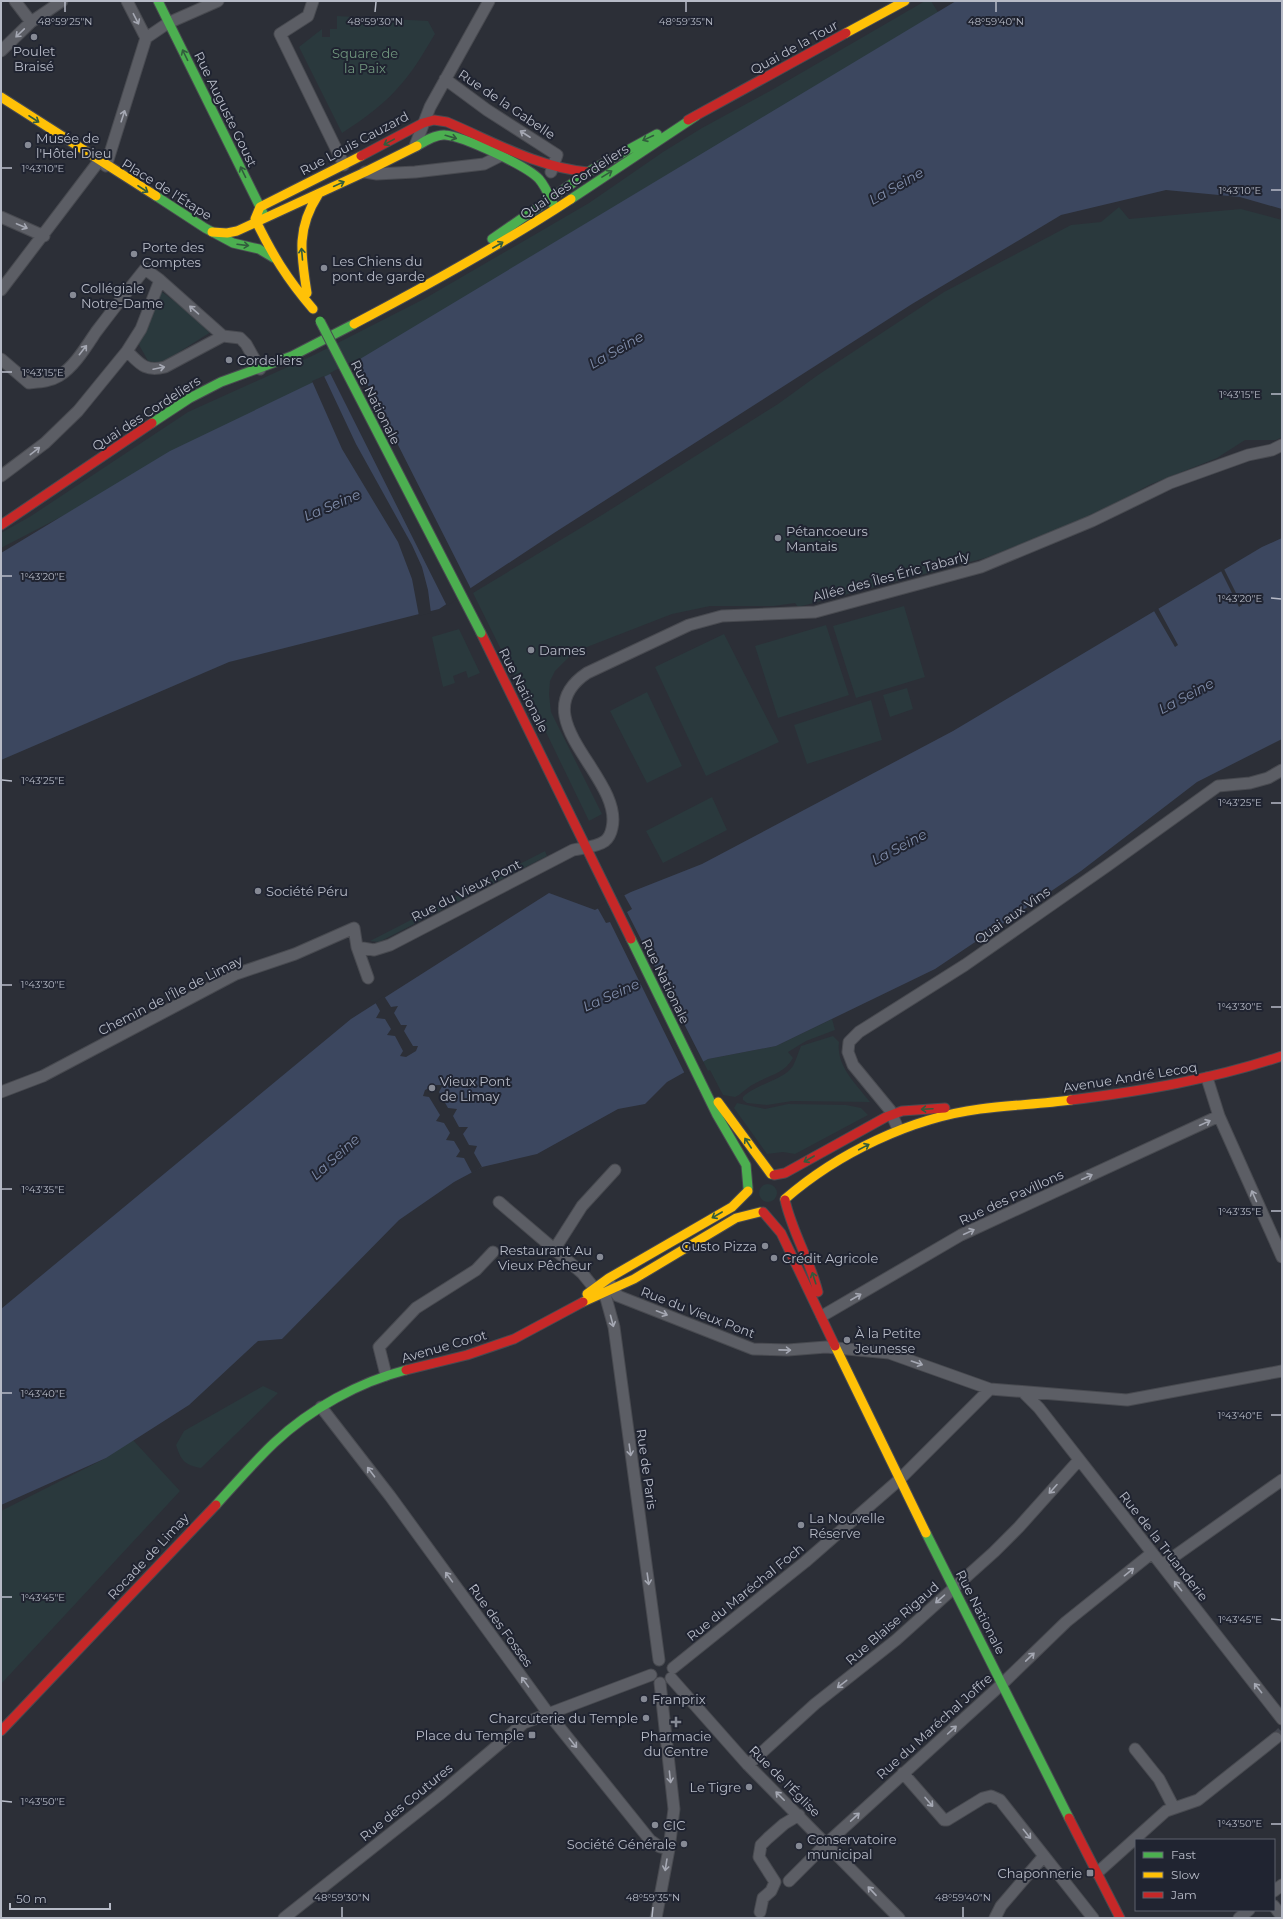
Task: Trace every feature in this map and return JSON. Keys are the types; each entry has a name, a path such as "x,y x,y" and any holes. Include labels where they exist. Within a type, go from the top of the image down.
{"main road":[{"path":"158,1 168,23"},
{"name":"Quai de la Tour","path":"696,116 905,1"},
{"name":"Rue Auguste Goust","path":"168,23 260,207"},
{"name":"Place de l'Étape","path":"1,98 212,232 233,233 365,172 414,146 432,138 448,135 500,156 532,172 540,180 555,208"},
{"name":"Quai des Cordeliers","path":"464,263 504,230 588,172 635,144 696,116"},
{"name":"Quai des Cordeliers","path":"1,524 190,398 221,382 260,369 292,356 436,281 464,263 514,236 696,116"},
{"path":"423,123 434,120 447,122 550,169 568,172 588,172"},
{"name":"Rue Louis Cauzard","path":"260,207 423,123"},
{"path":"550,169 567,200"},
{"path":"307,293 301,252 302,230 307,210 319,194"},
{"path":"260,207 256,213 282,250 307,293 313,308"},
{"path":"261,220 274,258 298,292 313,308"},
{"path":"212,232 233,244 259,249 274,258"},
{"name":"Rue Nationale","path":"313,308 481,633 717,1115 746,1165 748,1189"},
{"name":"Avenue André Lecoq","path":"785,1200 809,1178 898,1129 935,1117 980,1110 1116,1095 1207,1078 1244,1069 1282,1056"},
{"name":"Rue Nationale","path":"698,1074 772,1175"},
{"name":"Avenue André Lecoq","path":"772,1175 785,1173 892,1114 924,1109 980,1110"},
{"path":"772,1175 784,1185 785,1200 776,1210 761,1212 750,1203 748,1189 757,1177 772,1175"},
{"name":"Avenue Corot","path":"322,1407 357,1388 386,1375 467,1355 514,1339 573,1307 726,1210 736,1203 748,1189"},
{"name":"Rue Nationale","path":"785,1200 788,1218 815,1281 822,1316"},
{"name":"Rue Nationale","path":"761,1212 778,1228 822,1316 900,1480 1120,1918"},
{"name":"Avenue Corot","path":"603,1288 634,1279 736,1218 761,1212"},
{"name":"Rocade de Limay","path":"1,1731 275,1442 322,1407"}],"street":[{"path":"15,1 31,22"},
{"path":"127,1 146,38"},
{"path":"1,290 103,164 146,38 168,23 218,1"},
{"path":"313,1 308,16 280,34 344,165"},
{"name":"Rue Louis Cauzard","path":"423,123 445,79 489,1"},
{"path":"1,51 31,22 57,2"},
{"name":"Rue de la Gabelle","path":"445,79 487,110 557,155 550,169"},
{"path":"414,146 423,123"},
{"path":"365,172 377,174 415,172 484,164 500,156"},
{"path":"1,217 44,236"},
{"path":"1,359 29,382 52,380 59,376 69,367 126,291 145,269 160,280 223,336"},
{"path":"3,475 63,427 78,411 126,351 141,329 160,280"},
{"path":"126,351 143,366 149,369 156,369 165,366 223,336 232,336 246,344 260,369"},
{"name":"Allée des Îles Éric Tabarly","path":"586,847 600,844 606,840 611,834 613,823 611,805 578,749 566,722 565,705 568,693 574,683 587,673 637,648 689,625 702,621 722,616 815,612 981,567 1092,521 1170,483 1248,454 1272,450 1282,445"},
{"name":"Quai aux Vins","path":"898,1129 892,1114 853,1065 848,1052 849,1042 859,1032 965,965 1218,786 1250,783 1268,778 1282,770"},
{"name":"Rue du Vieux Pont","path":"357,947 374,950 390,945 573,850 586,847"},
{"name":"Chemin de l'Île de Limay","path":"1,1092 43,1076 236,974 295,954 337,937 354,928 357,947"},
{"path":"357,947 368,978"},
{"path":"1207,1078 1219,1116 1282,1257"},
{"name":"Rue des Pavillons","path":"822,1316 961,1235 1219,1116"},
{"path":"554,1250 582,1206 615,1170"},
{"name":"Rue du Vieux Pont","path":"499,1202 554,1250 603,1288 618,1296 753,1349 788,1350 826,1347 888,1353 990,1389 1126,1400 1282,1371"},
{"path":"386,1375 379,1348 416,1308 476,1270 493,1252"},
{"name":"Rue de Paris","path":"603,1288 614,1327 659,1660"},
{"name":"Rue du Maréchal Foch","path":"672,1673 805,1562 900,1480 990,1389"},
{"name":"Rue de la Truanderie","path":"1023,1392 1039,1408 1282,1719"},
{"name":"Rue des Fosses","path":"322,1407 394,1502 548,1713 650,1840 660,1847 669,1849"},
{"name":"Rue Blaise Rigaud","path":"748,1765 815,1704 874,1658 954,1587 1019,1527 1079,1460"},
{"path":"1162,1566 1282,1480"},
{"name":"Rue du Maréchal Joffre","path":"789,1881 827,1843 1002,1684 1066,1622 1152,1553"},
{"path":"659,1660 666,1660 672,1673 666,1682 660,1683 654,1680 651,1675 651,1668 659,1660"},
{"name":"Rue de l'Église","path":"672,1673 748,1765 827,1843 899,1918"},
{"name":"Rue des Coutures","path":"284,1918 439,1795 524,1723 651,1675"},
{"path":"656,1918 664,1882 674,1809 660,1683"},
{"path":"1097,1873 1166,1811 1198,1800 1276,1738"},
{"path":"1135,1749 1158,1779 1174,1808"},
{"path":"903,1773 944,1820 983,1798 991,1796 1000,1800 1093,1918"},
{"path":"760,1912 763,1898 771,1891 775,1882 759,1858 761,1846 784,1824 799,1815"},
{"path":"995,1918 1001,1906 1044,1856"},
{"path":"1275,1908 1282,1918"},
{"path":"1239,1918 1248,1911"}],"green space":[{"path":"925,1 931,1 941,17 390,350 128,482 1,548 1,533 31,516 188,412 314,355 424,299 589,203 663,152 702,128 770,91"},
{"name":"Square de la Paix","path":"337,16 428,21 435,34 412,70 397,89 375,110 342,133 299,47 322,29 322,37 330,37 330,29 337,29"},
{"path":"1119,207 1129,219 1241,209 1282,220 1282,437 1276,440 1245,440 1217,458 1149,485 1091,517 985,558 798,607 795,603 774,606 710,606 672,614 574,652 555,671 550,681 549,694 551,712 602,814 589,821 529,697 529,691 523,694 473,593 602,515 778,404 818,375 944,292 1071,225 1101,222"},
{"path":"162,292 214,330 160,364 148,361 138,343"},
{"path":"904,606 925,677 856,698 833,626"},
{"path":"826,625 849,695 778,718 755,646"},
{"path":"459,629 480,673 468,678 466,671 453,676 455,683 443,687 432,637"},
{"path":"724,634 779,742 706,776 655,667"},
{"path":"907,688 913,709 890,717 883,695"},
{"path":"647,692 682,766 647,783 610,711"},
{"path":"871,700 882,740 807,764 794,725"},
{"path":"712,797 727,830 663,863 646,831"},
{"path":"545,851 547,856 379,942 370,941"},
{"path":"832,1019 835,1030 806,1041 788,1052 793,1058 785,1068 776,1074 751,1085 735,1097 723,1095 710,1070 708,1071 703,1061 776,1046"},
{"path":"833,1036 839,1042 839,1051 844,1067 870,1102 792,1101 767,1105 747,1103 743,1100 743,1097 755,1089 777,1079 789,1071 793,1066 801,1046"},
{"path":"737,1103 765,1109 788,1104 846,1105 861,1108 868,1115 795,1154 783,1152 767,1154 734,1108"},
{"path":"768,1184 774,1187 777,1193 774,1199 768,1202 762,1199 759,1193 762,1187"},
{"path":"263,1386 278,1393 201,1468 184,1461 176,1445 184,1431"},
{"path":"132,1439 180,1491 1,1684 1,1511 106,1458"}],"water":[{"name":"La Seine","path":"956,1 1282,1 1282,209 1240,197 1166,190 1061,215 912,304 554,533 439,609 229,662 1,760 1,553 170,451 355,362"},
{"name":"La Seine","path":"1282,538 1282,739 1197,782 1081,871 935,969 776,1046 708,1059 667,1082 645,1104 618,1109 537,1154 482,1167 454,1182 399,1220 282,1339 258,1341 189,1405 106,1458 1,1505 1,1309 351,1019 549,893 595,910 631,892 702,864 953,731 1262,547"}],"pier":[{"path":"355,360 471,589 447,606 330,373"},
{"path":"324,376 356,444 412,545 422,567 428,590 431,613 419,616 412,579 398,542 342,449 312,381"},
{"path":"1224,569 1242,605 1239,607 1221,571"},
{"path":"1158,608 1178,645 1175,647 1154,611"},
{"path":"623,893 632,909 627,912 704,1063 685,1074 610,922 606,923 597,907"},
{"path":"384,996 391,1007 398,1006 394,1013 401,1025 407,1025 404,1031 413,1046 418,1046 416,1051 406,1057 400,1056 403,1051 395,1036 387,1035 391,1029 385,1019 376,1018 380,1011 375,1002"},
{"path":"435,1085 443,1085 439,1092 448,1108 457,1109 453,1116 459,1127 468,1127 463,1134 469,1145 477,1146 474,1153 482,1167 472,1173 464,1158 456,1157 460,1151 454,1141 446,1140 450,1133 444,1123 436,1121 440,1115 429,1097 423,1096 425,1090"}],"tunnel":[{"path":"1276,1738 1282,1732"}],"traffic: fast":[{"path":"158,1 264,215"},
{"path":"571,199 696,116"},
{"path":"492,239 593,169 657,134"},
{"path":"417,146 434,137 445,135 466,140 494,152 522,167 539,179 546,189 555,208"},
{"path":"156,196 205,228 233,243 259,249 274,258"},
{"path":"320,321 481,633"},
{"path":"152,423 190,398 221,382 292,356 354,324"},
{"path":"631,939 717,1115 746,1165 748,1188"},
{"path":"216,1505 274,1443 303,1419 319,1408 353,1389 388,1375 406,1370"},
{"path":"926,1533 1069,1818"}],"traffic: slow":[{"path":"846,33 905,1"},
{"path":"1,97 156,196"},
{"path":"212,232 227,233 237,231 365,172 417,146"},
{"path":"313,309 295,287 281,266 255,219 260,207 361,156"},
{"path":"307,293 302,254 303,231 306,219 318,195"},
{"path":"354,324 464,264 571,199"},
{"path":"785,1199 828,1167 876,1140 902,1129 928,1120 980,1109 1071,1100"},
{"path":"718,1102 771,1174"},
{"path":"587,1294 609,1278 732,1207 748,1191"},
{"path":"583,1302 634,1279 736,1218 760,1212"},
{"path":"835,1346 926,1533"}],"traffic: jam":[{"path":"688,120 846,33"},
{"path":"361,156 423,123 434,120 447,122 516,153 533,159 551,165 588,172"},
{"path":"1,525 152,423"},
{"path":"481,633 631,939"},
{"path":"1071,1100 1124,1093 1204,1078 1282,1056"},
{"path":"774,1175 785,1173 886,1117 902,1111 945,1108"},
{"path":"785,1200 788,1212 815,1280 818,1292"},
{"path":"763,1212 781,1233 835,1346"},
{"path":"406,1370 467,1355 514,1339 583,1302"},
{"path":"1,1731 216,1505"},
{"path":"1069,1818 1120,1918"}],"place":[{"name":"Poulet Braisé","path":"34,37"},
{"name":"Musée de l'Hôtel Dieu","path":"28,145"},
{"name":"Porte des Comptes","path":"134,254"},
{"name":"Les Chiens du pont de garde","path":"324,268"},
{"name":"Collégiale Notre-Dame","path":"73,295"},
{"name":"Cordeliers","path":"229,360"},
{"name":"Pétancoeurs Mantais","path":"778,538"},
{"name":"Dames","path":"531,650"},
{"name":"Société Péru","path":"258,891"},
{"name":"Vieux Pont de Limay","path":"432,1088"},
{"name":"Gusto Pizza","path":"765,1246"},
{"name":"Restaurant Au Vieux Pêcheur","path":"600,1257"},
{"name":"Crédit Agricole","path":"774,1258"},
{"name":"À la Petite Jeunesse","path":"847,1340"},
{"name":"La Nouvelle Réserve","path":"801,1525"},
{"name":"Franprix","path":"644,1699"},
{"name":"Charcuterie du Temple","path":"646,1718"},
{"name":"Pharmacie du Centre","path":"676,1722"},
{"name":"Place du Temple","path":"532,1735"},
{"name":"Le Tigre","path":"749,1787"},
{"name":"CIC","path":"655,1825"},
{"name":"Société Générale","path":"684,1844"},
{"name":"Conservatoire municipal","path":"799,1846"},
{"name":"Chaponnerie","path":"1090,1873"}]}
